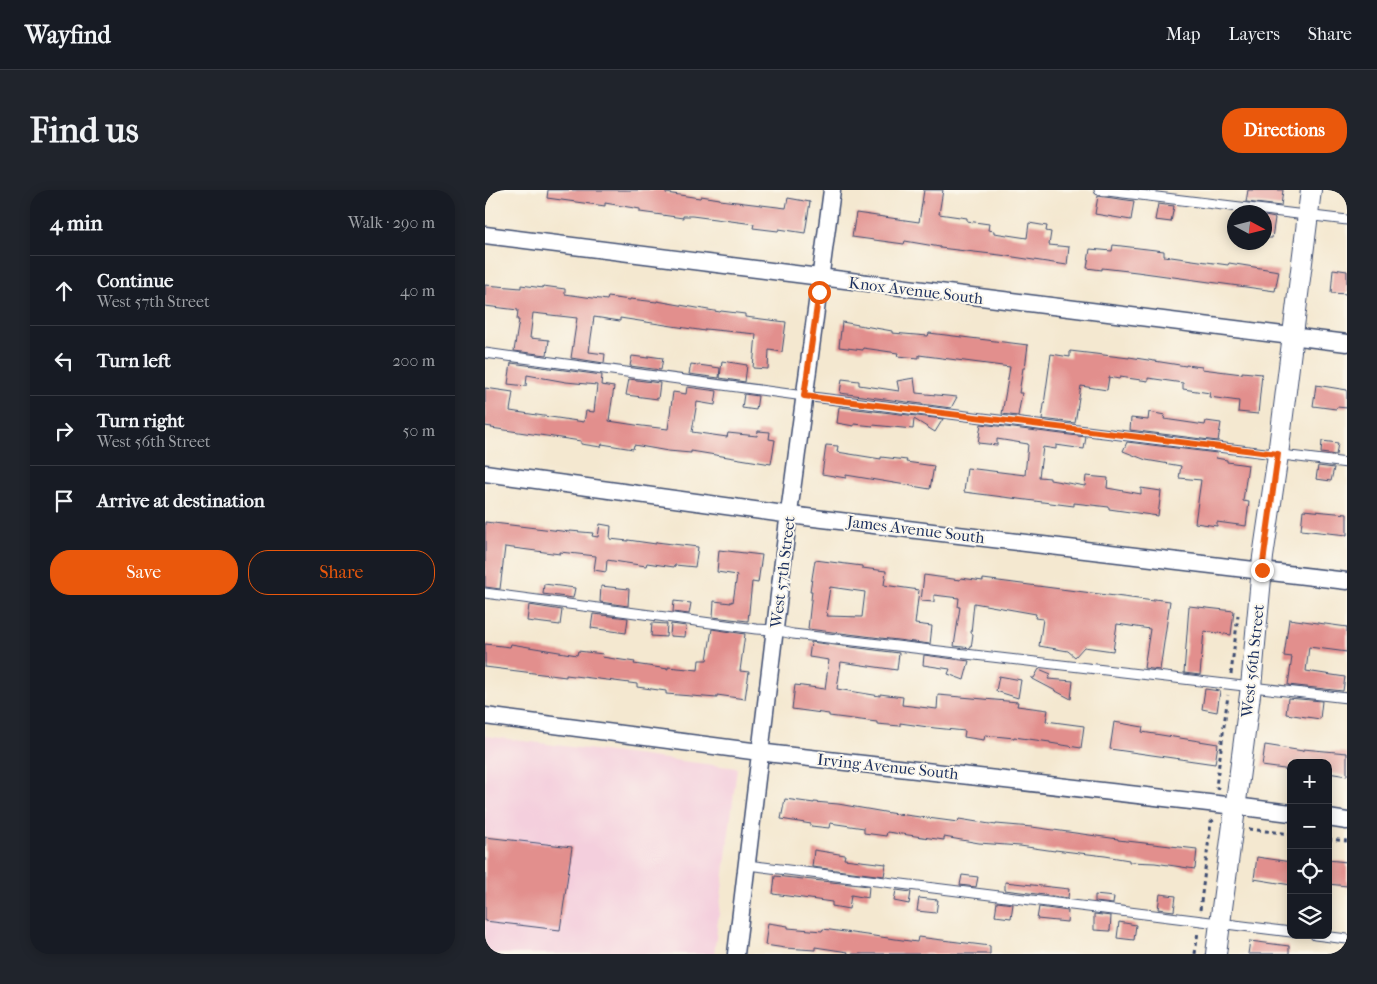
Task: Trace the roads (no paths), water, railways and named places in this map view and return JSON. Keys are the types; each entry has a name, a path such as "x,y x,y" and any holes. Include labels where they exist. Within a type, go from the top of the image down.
{"street":[{"name":"West 57th Street","path":"735,954 789,514 832,190"},
{"name":"West 56th Street","path":"1216,954 1251,687 1262,570 1311,190"},
{"name":"Knox Avenue South","path":"485,235 1347,343"},
{"name":"James Avenue South","path":"485,473 789,514 1347,581"},
{"name":"Irving Avenue South","path":"485,716 760,752 1287,813"},
{"path":"1332,819 1347,821"}],"lane":[{"path":"1099,190 1347,220"},
{"path":"485,353 804,396 1347,463"},
{"path":"485,593 775,630 793,634 1347,698"},
{"path":"747,865 1287,932"},
{"path":"1332,937 1347,939"}]}
